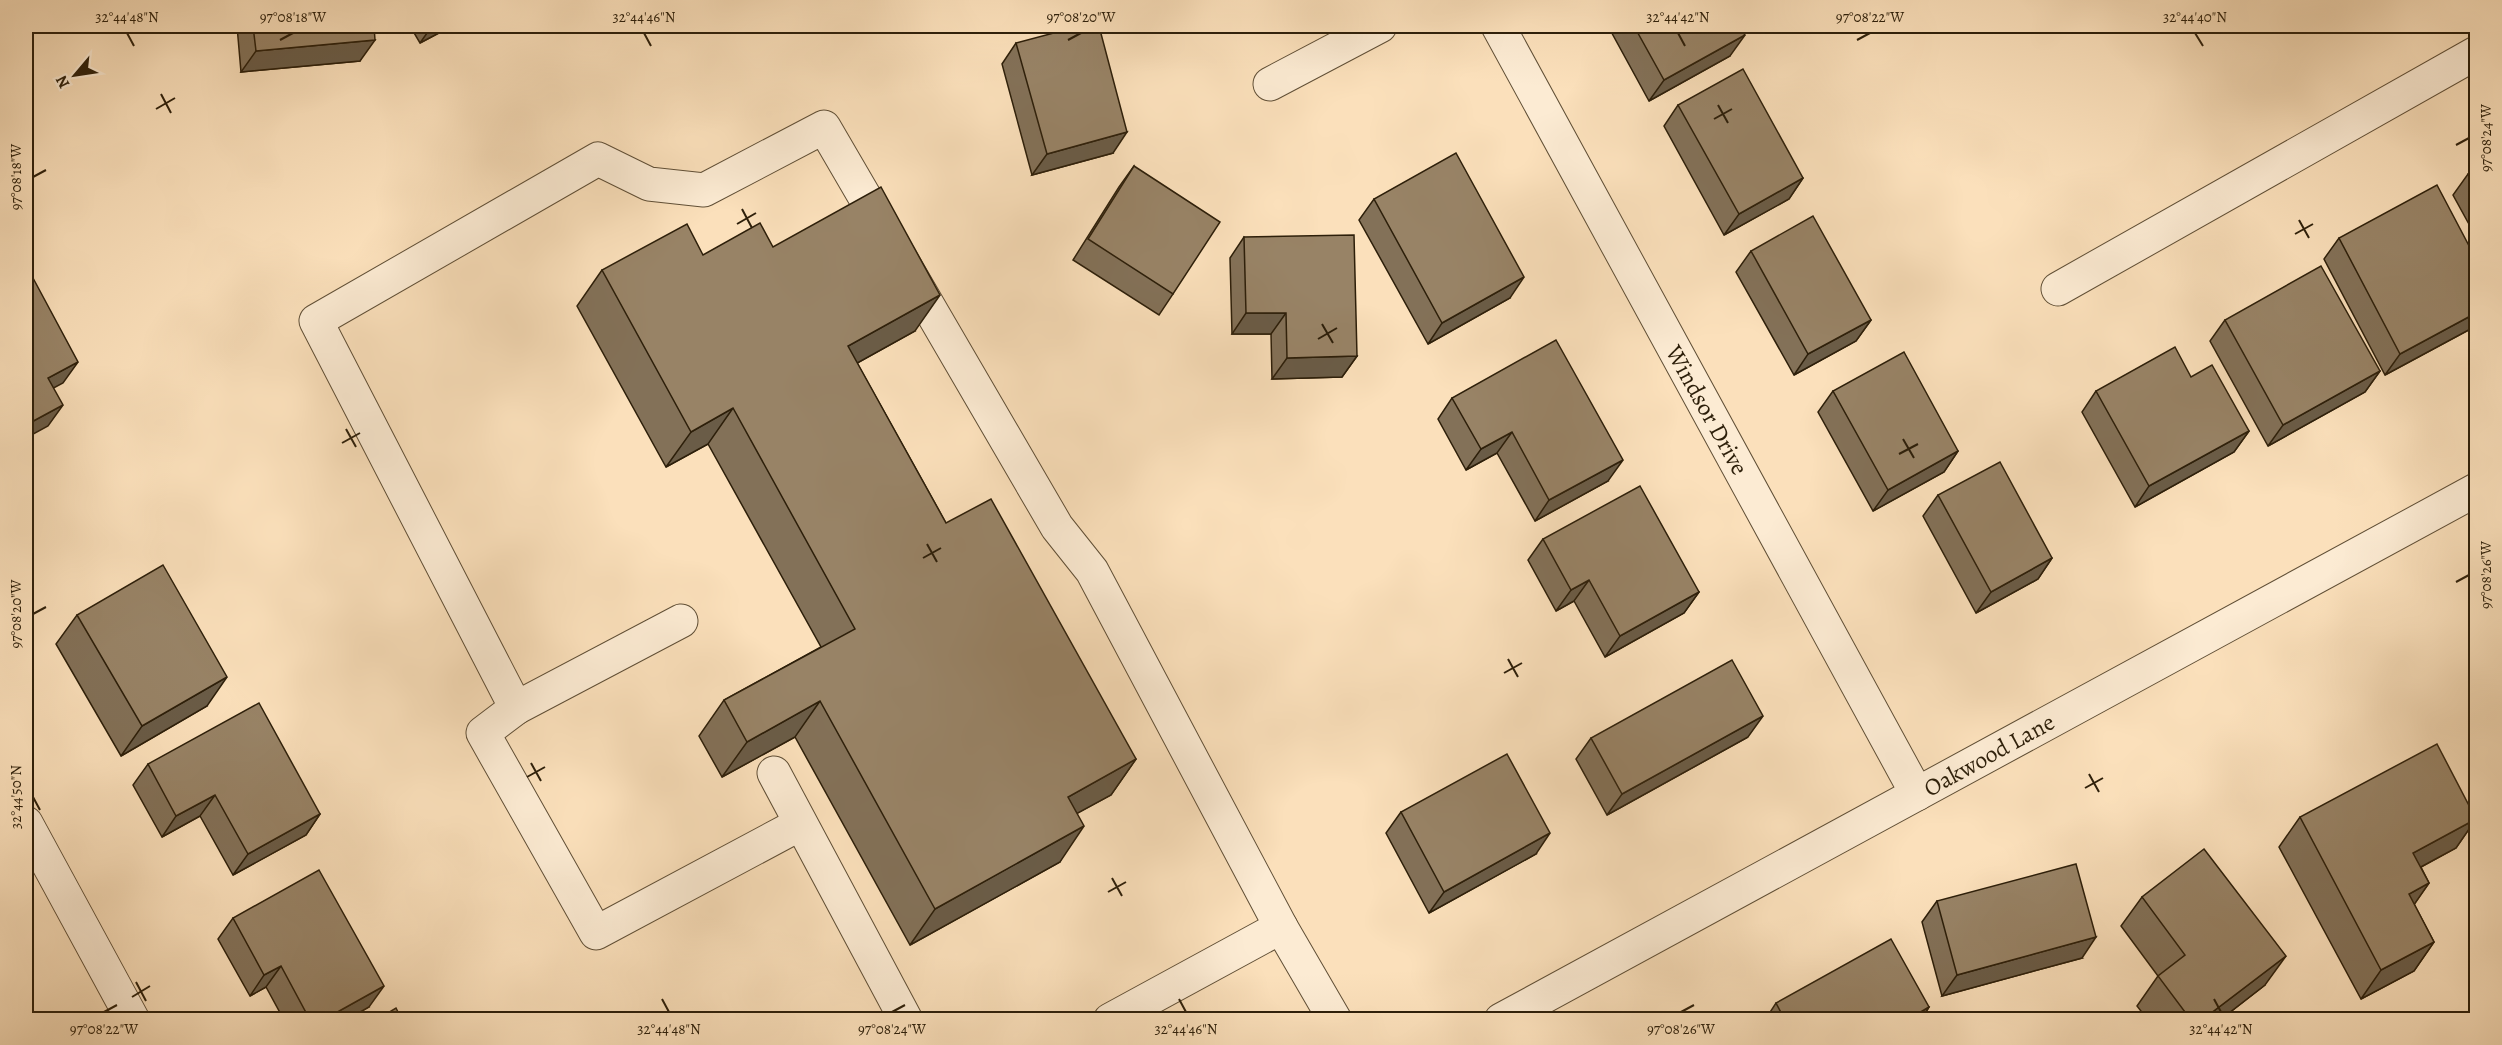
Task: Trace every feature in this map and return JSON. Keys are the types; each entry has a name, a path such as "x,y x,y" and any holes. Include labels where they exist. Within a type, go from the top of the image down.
{"street":[{"path":"1270,84 1380,26"},
{"name":"Windsor Drive","path":"1498,26 1917,794"},
{"path":"2058,289 2476,53"},
{"path":"516,708 316,321 598,159 648,184 704,190 824,127 1057,527 1092,572 1281,927 1335,1020"},
{"name":"Oakwood Lane","path":"1501,1020 2476,490"},
{"path":"681,621 516,708 483,733 596,933 800,824"},
{"path":"774,773 906,1020"},
{"path":"26,823 133,1020"},
{"path":"1110,1020 1281,927"}],"building":[{"path":"253,26 374,26 375,40 256,51"},
{"path":"1080,26 1099,26 1127,132 1047,154 1016,43"},
{"path":"1634,26 1739,26 1745,35 1664,80"},
{"path":"1743,69 1803,178 1739,214 1678,105"},
{"path":"1456,153 1524,277 1442,323 1374,199"},
{"path":"1134,166 1220,222 1173,294 1088,239"},
{"path":"2476,170 2476,190 2468,174"},
{"path":"2437,185 2476,259 2476,313 2400,354 2339,238"},
{"path":"881,187 940,295 848,346 946,523 991,499 1136,759 1068,797 1084,826 935,909 820,701 747,742 724,700 855,629 733,408 691,432 602,270 687,224 703,255 760,223 773,247"},
{"path":"1813,216 1871,320 1808,354 1751,251"},
{"path":"1354,235 1357,356 1287,358 1286,313 1246,313 1244,237"},
{"path":"2321,266 2380,371 2283,425 2225,320"},
{"path":"33,278 78,362 48,378 63,405 26,425 26,282"},
{"path":"1556,340 1623,460 1549,500 1512,432 1481,449 1452,398"},
{"path":"2175,347 2191,377 2212,365 2249,431 2149,486 2096,391"},
{"path":"1904,352 1958,451 1888,490 1833,391"},
{"path":"2000,462 2052,558 1991,592 1938,495"},
{"path":"1640,486 1699,592 1620,636 1589,580 1571,590 1543,539"},
{"path":"163,565 227,677 142,726 77,615"},
{"path":"1732,660 1763,716 1622,794 1591,738"},
{"path":"259,703 320,814 248,854 215,795 176,816 148,764"},
{"path":"2437,744 2476,819 2413,853 2429,883 2409,894 2434,942 2381,970 2300,817"},
{"path":"1507,754 1550,833 1444,892 1401,812"},
{"path":"2204,849 2286,956 2202,1020 2191,1020 2158,976 2185,955 2142,897"},
{"path":"2076,864 2096,937 1957,975 1937,901"},
{"path":"319,870 384,986 323,1020 310,1020 281,966 264,975 233,918"},
{"path":"1891,939 1929,1007 1907,1020 1785,1020 1776,1003"},
{"path":"396,1008 402,1020 376,1020"}]}
